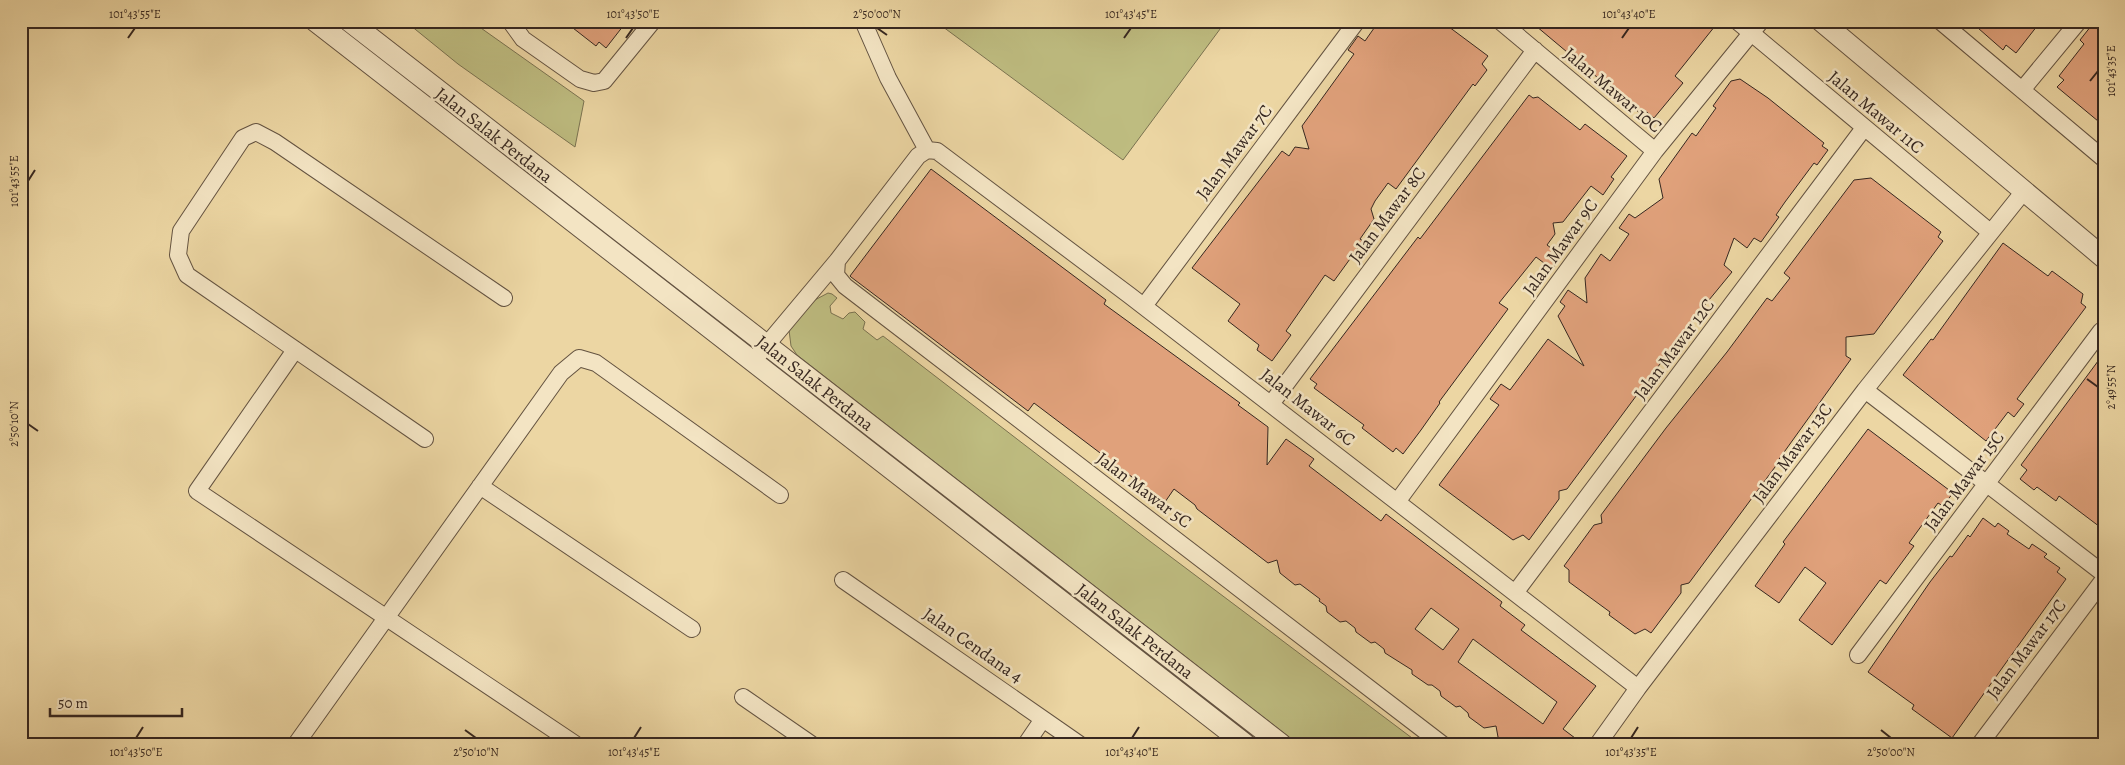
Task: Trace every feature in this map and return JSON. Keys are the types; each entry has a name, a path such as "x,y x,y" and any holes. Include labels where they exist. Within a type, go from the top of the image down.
{"street":[{"name":"Jalan Salak Perdana","path":"315,21 1245,744"},
{"name":"Jalan Salak Perdana","path":"348,21 1281,744"},
{"path":"510,21 523,39 580,79 594,83 604,81 653,21"},
{"path":"752,362 837,261 918,156 927,150 888,78 864,21"},
{"name":"Jalan Mawar 7C","path":"1144,306 1356,21"},
{"name":"Jalan Mawar 10C","path":"1500,21 1655,151"},
{"name":"Jalan Mawar 11C","path":"1737,21 1756,27 1864,128 1990,232"},
{"path":"1820,21 2104,258"},
{"path":"1940,21 2104,159"},
{"path":"2022,90 2079,21"},
{"name":"Jalan Mawar 9C","path":"1398,502 1655,151 1756,27"},
{"name":"Jalan Mawar 8C","path":"1270,404 1535,50"},
{"name":"Jalan Mawar 12C","path":"1515,593 1864,128"},
{"path":"425,439 187,275 178,254 181,231 243,138 256,132 275,142 504,298"},
{"name":"Jalan Mawar 6C","path":"927,150 937,151 952,161 1144,306 1638,688"},
{"name":"Jalan Mawar 13C","path":"1598,744 1638,688 1866,390 2024,191"},
{"name":"Jalan Mawar 5C","path":"837,261 836,275 846,286 1442,744"},
{"name":"Jalan Mawar 15C","path":"1858,655 2101,331"},
{"path":"295,350 198,491 575,744"},
{"path":"296,744 561,374 579,358 596,364 780,496"},
{"path":"1866,390 2104,574"},
{"path":"480,486 692,629"},
{"name":"Jalan Mawar 17C","path":"1980,744 2104,579"},
{"name":"Jalan Cendana 4","path":"843,580 1079,744"},
{"path":"743,697 810,744"},
{"path":"1026,744 1043,719"}],"shaded area":[{"path":"405,21 471,21 584,101 575,147 458,64"},
{"path":"935,21 1226,21 1123,160"},
{"path":"828,293 837,298 830,306 831,313 843,319 849,313 855,312 865,322 863,329 877,340 883,336 1147,539 1420,744 1298,744 797,355 791,346 789,330 811,302"}],"building":[{"path":"564,21 627,21 606,48 599,42 596,46"},
{"path":"1379,21 1441,21 1488,56 1482,64 1487,70 1475,86 1473,84 1396,189 1388,183 1371,209 1374,219 1360,239 1363,241 1334,281 1325,275 1286,331 1291,335 1272,361 1257,350 1259,345 1228,321 1240,304 1192,268 1282,151 1289,156 1295,147 1309,149 1302,126 1354,54 1348,50 1358,36 1365,41"},
{"path":"1530,21 1619,21 1627,28 1632,21 1719,21 1675,76 1683,83 1654,118 1644,110 1641,114"},
{"path":"1970,21 2041,21 2016,53 2006,45 2003,50"},
{"path":"2095,21 2104,21 2104,126 2057,87 2064,80 2059,76 2084,44 2080,40"},
{"path":"1740,79 1768,98 1824,143 1822,146 1828,150 1817,165 1814,163 1785,202 1776,215 1779,217 1761,242 1754,238 1747,248 1734,238 1724,265 1732,272 1695,317 1677,346 1675,344 1567,489 1559,491 1559,499 1529,540 1523,535 1513,540 1439,485 1499,405 1490,399 1501,384 1510,390 1548,339 1584,366 1558,316 1565,306 1560,302 1568,290 1587,303 1585,278 1601,254 1610,261 1629,234 1619,228 1629,214 1635,218 1663,198 1659,179 1692,133 1696,136 1716,108 1713,106 1731,81"},
{"path":"1529,95 1533,98 1538,97 1580,130 1585,124 1627,156 1611,177 1614,179 1603,195 1591,186 1563,222 1553,223 1555,234 1547,245 1562,256 1552,269 1536,257 1499,303 1508,309 1439,402 1421,430 1403,454 1396,448 1393,452 1362,428 1364,425 1314,388 1317,384 1310,379 1418,237 1420,239"},
{"path":"931,169 1106,300 1104,304 1240,403 1238,405 1268,427 1267,465 1286,439 1314,459 1309,466 1381,521 1386,514 1502,602 1500,606 1525,625 1521,630 1596,686 1563,729 1583,744 1506,744 1498,737 1496,726 1484,728 1469,717 1468,713 1460,706 1456,707 1441,696 1440,691 1412,674 1412,670 1385,653 1384,649 1375,642 1371,643 1356,632 1355,628 1346,621 1340,622 1327,612 1326,606 1319,601 1320,599 1300,584 1295,585 1280,573 1277,560 1268,563 1174,489 1165,502 1034,403 1028,411 850,276","holes":["1431,608 1459,629 1443,650 1415,629","1473,639 1557,702 1543,724 1458,662"]},
{"path":"1871,178 1941,232 1938,237 1943,241 1874,334 1846,337 1846,356 1851,359 1778,463 1689,583 1681,585 1681,593 1651,633 1645,629 1635,634 1609,615 1610,612 1569,582 1569,570 1564,566 1594,525 1602,523 1601,515 1767,298 1772,301 1790,278 1784,273 1854,180"},
{"path":"2003,243 2048,276 2052,271 2083,294 2081,303 2086,307 2017,399 2024,404 2014,417 2008,412 1986,441 1903,375 1931,339 1933,340"},
{"path":"2104,353 2104,530 2059,496 2056,501 2037,487 2034,490 2020,479 2027,470 2021,465"},
{"path":"1868,429 1953,493 1943,506 1938,503 1909,543 1914,546 1886,584 1880,580 1832,645 1799,620 1826,583 1805,567 1779,603 1755,586 1785,544 1783,542"},
{"path":"1983,518 1995,527 1998,523 2009,531 2007,534 2029,549 2032,544 2047,554 2044,557 2060,568 2057,572 2066,579 1952,738 1912,709 1914,705 1868,672 1930,582 1968,535 1970,537"}]}
